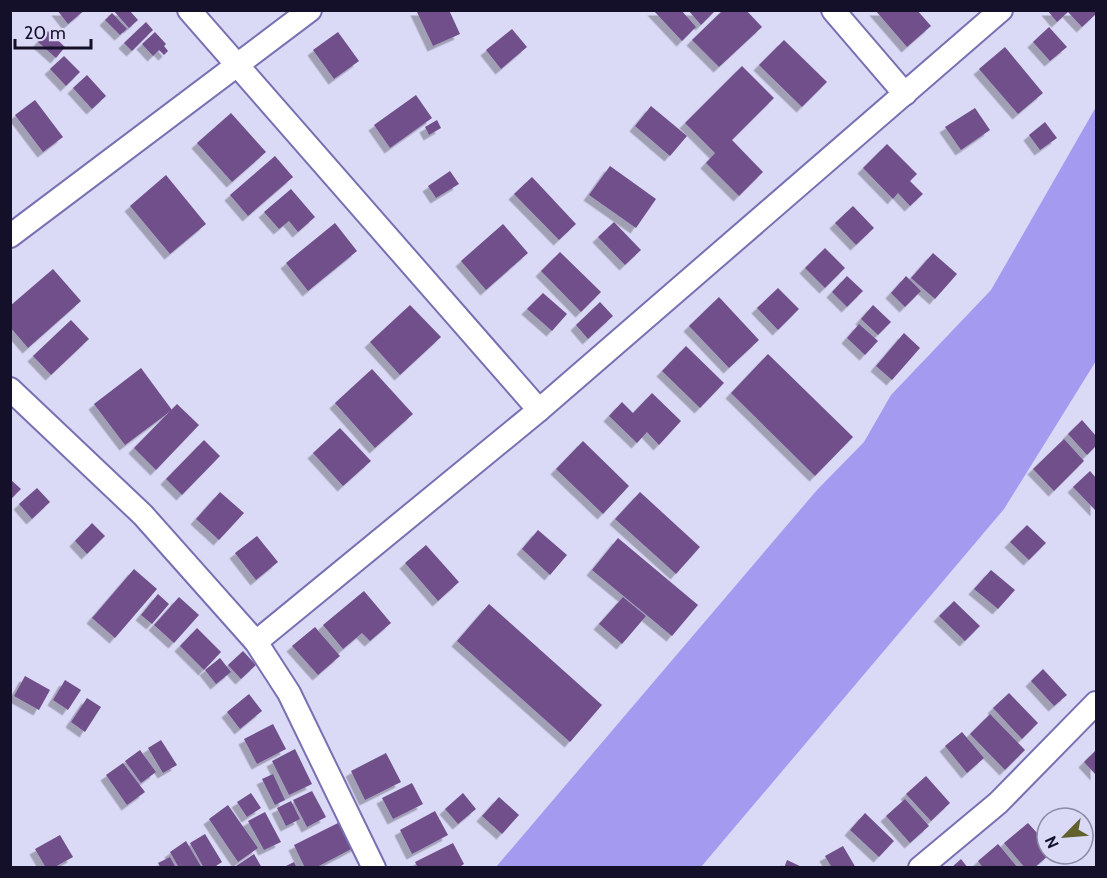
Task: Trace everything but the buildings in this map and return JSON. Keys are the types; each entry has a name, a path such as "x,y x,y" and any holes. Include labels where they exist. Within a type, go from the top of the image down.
{"street":[{"path":"189,10 539,410"},
{"path":"10,236 310,10"},
{"path":"833,10 905,94"},
{"path":"256,642 539,410 1001,10"},
{"path":"10,389 143,515 256,642 289,693 374,867"},
{"path":"920,867 998,803 1096,703"}],"shaded area":[{"path":"1096,107 1096,361 1004,509 701,867 496,867 817,490 864,442 891,395 991,290"}]}
